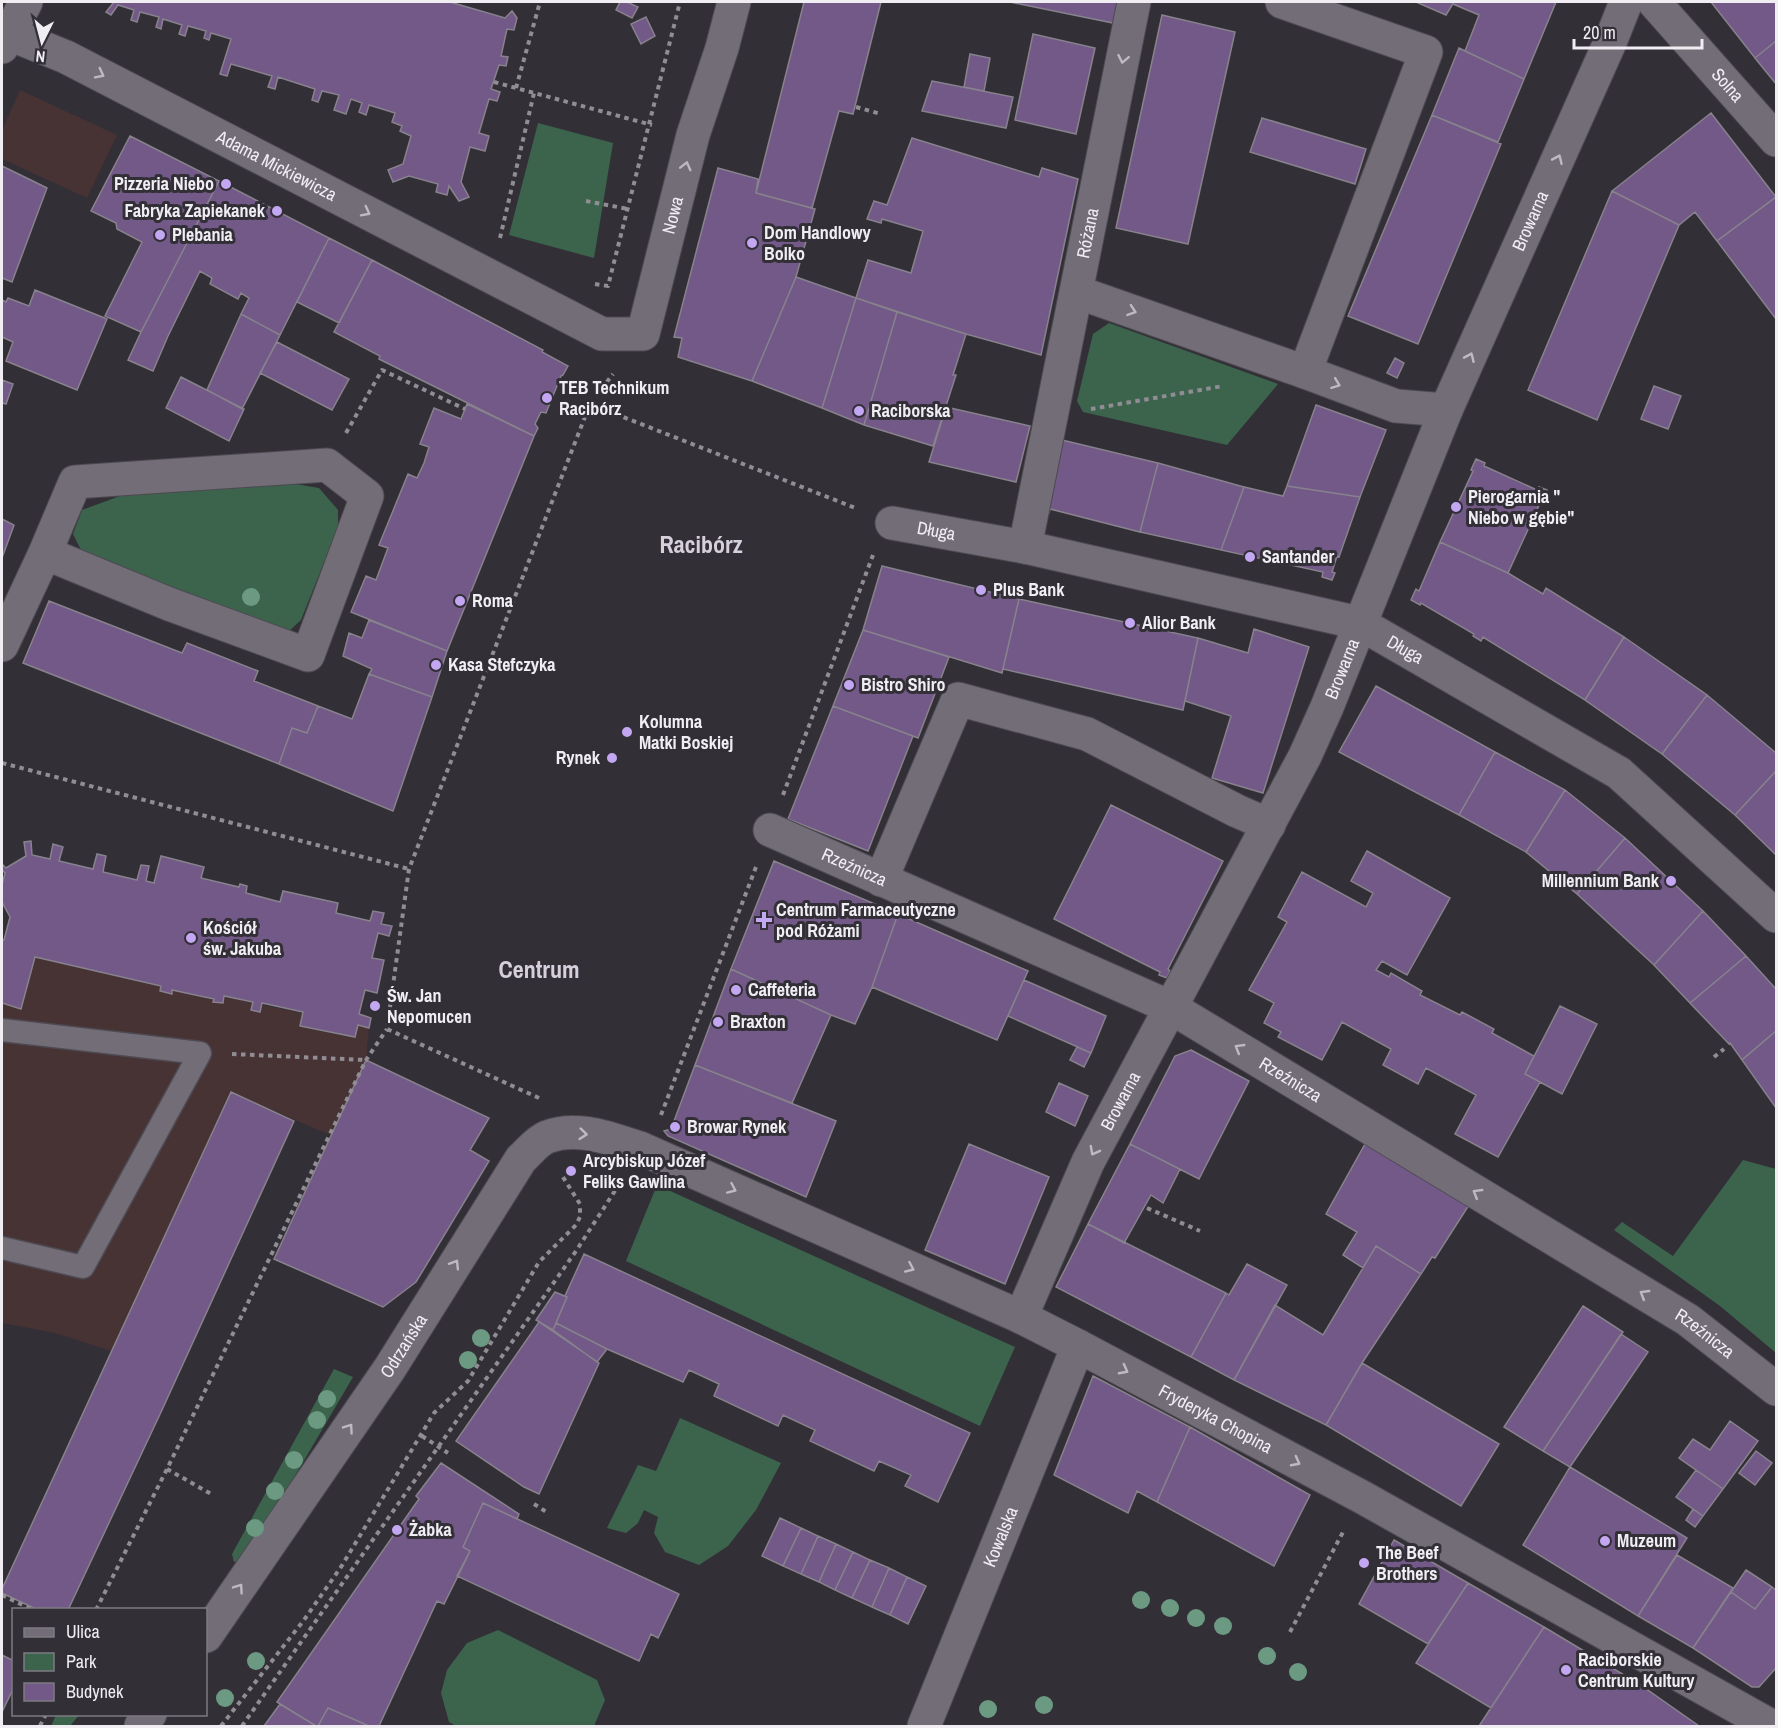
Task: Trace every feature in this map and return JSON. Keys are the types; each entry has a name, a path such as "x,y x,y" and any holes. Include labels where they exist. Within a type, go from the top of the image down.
{"street":[{"path":"4,37 26,2"},
{"name":"Nowa","path":"644,334 693,135 722,48 734,2"},
{"name":"Różana","path":"1025,547 1134,2"},
{"path":"1282,2 1426,52 1305,372"},
{"name":"Browarna","path":"1021,1317 1088,1162 1305,756 1327,708 1359,623 1446,410 1626,2"},
{"name":"Solna","path":"1654,2 1776,140"},
{"name":"Adama Mickiewicza","path":"4,37 66,57 548,307"},
{"path":"1077,292 1396,406 1446,410"},
{"path":"548,307 603,334 644,334"},
{"path":"2,645 45,554 75,482 327,465 367,496 308,655 168,604 45,554"},
{"name":"Długa","path":"892,523 1025,547 1359,623 1619,773 1776,916"},
{"path":"881,880 958,699 1087,734 1269,825"},
{"name":"Rzeźnicza","path":"770,830 1170,1007 1688,1320 1776,1389"},
{"path":"546,1137 581,1132 640,1148"},
{"name":"Odrzańska","path":"207,1635 390,1368 521,1159 546,1137"},
{"name":"Fryderyka Chopina","path":"640,1148 1021,1317 1078,1346 1362,1497 1771,1726"},
{"name":"Kowalska","path":"924,1726 1078,1346"}],"lane":[{"path":"2,1030 200,1053 83,1267 2,1248"}],"path":[{"path":"516,88 540,2"},
{"path":"548,307 561,279 608,286 680,2"},
{"path":"494,82 693,135"},
{"path":"497,248 534,93"},
{"path":"856,108 881,114"},
{"path":"586,201 628,209"},
{"path":"97,1608 366,1060 387,1029 409,869 590,404 644,334"},
{"path":"327,465 382,370 465,409"},
{"path":"1052,416 1225,386"},
{"path":"590,404 892,523"},
{"path":"2,763 409,869"},
{"path":"221,1726 304,1620 341,1567 434,1413 468,1381 539,1262 576,1225 580,1217 580,1204 562,1175 546,1137 534,1096 387,1029"},
{"path":"1714,1057 1724,1049"},
{"path":"200,1053 366,1060"},
{"path":"242,1726 576,1251 634,1162 640,1148"},
{"path":"1147,1208 1200,1231"},
{"path":"422,1436 448,1453"},
{"path":"167,1469 213,1495"},
{"path":"1290,1632 1362,1497"},
{"path":"534,1504 548,1513"},
{"path":"2,1595 29,1608"}],"shaded area":[{"path":"20,90 117,135 87,198 2,159 2,130"},
{"path":"36,957 161,986 213,1000 213,1002 223,1003 225,997 252,1002 252,1011 260,1013 262,1005 302,1013 300,1026 355,1038 358,1025 369,1028 366,1060 330,1135 230,1092 111,1351 55,1333 2,1323 2,1003 22,1008"}],"green space":[{"path":"538,123 613,143 594,258 509,235"},
{"path":"1109,323 1278,384 1227,445 1083,412 1077,401 1093,334"},
{"path":"295,484 319,488 338,510 338,527 301,620 286,634 100,564 81,550 73,534 82,510 120,496"},
{"path":"1743,1160 1776,1169 1776,1353 1720,1306 1614,1230 1622,1222 1673,1256"},
{"path":"657,1185 1015,1347 980,1426 626,1261"},
{"path":"334,1369 353,1377 245,1561 234,1562 232,1554"},
{"path":"680,1418 781,1463 756,1510 728,1546 699,1565 665,1552 654,1533 658,1517 644,1510 638,1523 626,1533 607,1528 638,1465 656,1471"},
{"path":"498,1630 597,1680 605,1700 594,1726 456,1726 449,1722 441,1693 447,1670 467,1643"},
{"path":"55,1716 78,1716 70,1726 51,1726"}],"building":[{"path":"114,2 450,2 505,18 512,11 517,18 514,30 507,29 501,56 508,57 506,66 499,65 491,89 500,92 497,101 489,99 479,133 489,136 485,151 470,147 461,182 469,197 459,201 449,186 447,195 436,192 438,184 409,176 393,182 388,170 403,164 411,136 400,131 402,126 392,122 395,113 369,105 366,115 359,112 362,103 351,99 346,114 334,110 339,95 322,91 318,102 312,100 315,89 278,77 275,89 268,87 272,76 231,64 227,76 220,74 231,39 211,33 209,40 204,38 206,31 188,26 185,36 179,34 182,25 163,19 161,29 156,27 159,17 140,12 137,22 131,20 134,10 118,5 111,15 106,12"},
{"path":"620,2 627,2 638,7 632,18 616,10"},
{"path":"804,2 881,2 853,114 839,111 812,208 756,193"},
{"path":"1010,2 1122,2 1118,24"},
{"path":"1416,2 1454,2 1446,15"},
{"path":"1454,2 1556,2 1524,79 1465,51 1479,15 1453,4"},
{"path":"1711,2 1776,2 1776,41 1755,58"},
{"path":"1162,15 1235,32 1188,244 1116,228"},
{"path":"646,17 655,36 641,44 631,24"},
{"path":"1033,34 1095,48 1076,134 1015,120"},
{"path":"1776,41 1776,84 1755,58"},
{"path":"1459,48 1524,79 1498,142 1432,115"},
{"path":"970,54 990,58 984,91 964,87"},
{"path":"932,81 1013,97 1006,128 922,111"},
{"path":"1711,113 1776,197 1717,241 1695,212 1679,225 1612,191"},
{"path":"1432,115 1501,144 1418,344 1348,316"},
{"path":"1262,118 1366,149 1355,184 1250,152"},
{"name":"Plebania","path":"130,136 219,181 141,332 105,316 142,242 117,229 116,223 91,211"},
{"path":"912,138 1039,177 1042,168 1078,179 1041,355 966,334 856,298 868,260 911,273 923,231 882,219 881,223 867,219 874,201 887,205"},
{"path":"2,166 47,188 12,282 2,278"},
{"name":"Dom Handlowy Bolko","path":"718,168 758,179 756,193 815,209 796,277 752,381 678,357 682,338 674,337"},
{"path":"219,181 329,238 280,335 241,314 249,298 241,293 238,299 210,284 212,278 200,271 153,371 128,360"},
{"path":"1612,191 1679,225 1597,420 1528,390"},
{"path":"1776,197 1776,319 1717,241"},
{"path":"329,238 372,260 339,323 297,302"},
{"path":"372,260 543,350 542,352 568,366 561,376 546,413 541,412 535,424 538,428 534,436 379,359 380,356 334,332"},
{"path":"796,277 856,298 822,408 752,381"},
{"path":"35,290 107,319 77,390 6,361 13,342 2,337 2,300 6,302 8,298 29,306"},
{"path":"856,298 897,312 864,425 822,408"},
{"path":"897,312 966,334 953,375 956,375 933,446 864,425"},
{"path":"241,314 280,335 242,409 207,390"},
{"path":"277,342 349,379 332,410 260,373"},
{"path":"1395,358 1404,363 1397,378 1387,373"},
{"path":"181,377 244,409 229,441 166,408"},
{"path":"2,380 13,384 6,404 2,403"},
{"path":"1654,386 1681,396 1668,429 1641,419"},
{"path":"467,404 534,436 447,651 351,612 366,576 376,580 388,548 379,545 408,474 417,478 424,463 429,447 420,444 434,408 461,419"},
{"path":"1316,405 1386,430 1360,497 1287,486"},
{"path":"946,407 1030,426 1016,482 929,462"},
{"path":"1062,440 1158,463 1140,532 1050,509 1049,513 1041,511"},
{"path":"1476,459 1485,463 1484,466 1537,490 1539,487 1547,490 1508,573 1440,542 1473,471 1471,470"},
{"path":"1158,463 1244,487 1221,550 1140,532"},
{"path":"1287,486 1360,497 1339,557 1337,556 1332,580 1322,577 1323,572 1221,550 1244,487 1283,496"},
{"path":"2,519 14,525 2,558"},
{"path":"1440,542 1508,573 1543,594 1546,588 1624,637 1585,700 1483,637 1481,641 1473,636 1474,634 1421,603 1420,605 1411,600 1416,589 1419,591"},
{"path":"882,566 1019,599 1002,673 863,630"},
{"path":"1019,599 1198,638 1183,710 1003,669"},
{"path":"49,601 182,653 187,643 258,671 254,681 318,706 307,733 292,728 279,764 23,663"},
{"path":"369,620 447,651 432,697 369,674 372,669 343,656 349,633 362,638"},
{"path":"1254,629 1309,647 1263,793 1212,778 1231,716 1185,701 1198,638 1248,653"},
{"path":"863,630 949,657 918,738 833,706"},
{"path":"1624,637 1707,695 1662,754 1585,700"},
{"path":"369,674 432,697 393,811 279,764 292,728 307,733 318,706 352,719"},
{"path":"1376,686 1495,752 1459,815 1339,752"},
{"path":"1707,695 1776,753 1776,771 1735,815 1662,754"},
{"path":"833,706 913,736 868,851 788,819"},
{"path":"1495,752 1565,790 1526,852 1459,815"},
{"path":"1776,771 1776,855 1735,815"},
{"path":"1565,790 1625,838 1577,894 1526,852"},
{"path":"1111,805 1223,861 1168,969 1170,971 1167,978 1159,975 1160,972 1054,919"},
{"path":"1625,838 1703,911 1654,965 1577,894"},
{"name":"Kościół św. Jakuba","path":"31,841 32,855 50,859 53,844 63,847 59,861 93,869 97,854 106,856 103,872 137,880 141,865 149,866 146,881 154,883 161,856 204,867 201,878 239,887 240,884 247,886 246,893 280,902 283,891 338,903 336,913 370,921 373,911 384,913 381,924 392,926 389,936 378,933 372,958 384,960 377,993 365,990 359,1014 371,1018 369,1028 358,1025 355,1037 300,1026 303,1012 262,1003 260,1012 251,1010 253,1002 224,996 223,1003 172,990 172,994 160,991 161,986 35,957 21,1009 2,1003 2,940 4,940 10,917 2,902 5,873 2,870 2,864 6,868 26,856 24,842"},
{"path":"1367,851 1450,898 1407,975 1382,961 1376,970 1389,977 1391,973 1422,991 1420,995 1460,1015 1462,1012 1494,1029 1492,1033 1534,1056 1525,1074 1540,1082 1498,1157 1455,1134 1476,1095 1426,1068 1418,1084 1383,1065 1391,1049 1342,1022 1322,1060 1278,1037 1281,1032 1264,1023 1274,1003 1249,990 1287,922 1278,917 1302,872 1366,907 1373,893 1351,881"},
{"path":"774,861 898,914 872,987 855,1024 731,969"},
{"path":"1703,911 1746,956 1690,1003 1654,965"},
{"path":"898,914 1028,971 997,1040 872,987"},
{"path":"1746,956 1776,989 1776,1031 1742,1060 1730,1043 1690,1003"},
{"path":"731,969 831,1015 792,1103 695,1065"},
{"path":"1024,980 1106,1016 1091,1053 1008,1016"},
{"path":"1560,1006 1597,1024 1562,1094 1525,1074"},
{"path":"1776,1031 1776,1108 1742,1060"},
{"path":"1077,1047 1091,1053 1084,1067 1070,1060"},
{"path":"1191,1050 1249,1081 1199,1179 1130,1144 1175,1056"},
{"path":"366,1060 489,1118 470,1150 489,1161 416,1282 383,1307 274,1259"},
{"path":"695,1065 836,1121 806,1197 668,1136 664,1131 671,1129"},
{"path":"1059,1083 1088,1096 1075,1126 1046,1112"},
{"path":"231,1092 294,1121 69,1608 34,1608 2,1593"},
{"path":"969,1144 1049,1177 1005,1284 925,1250"},
{"path":"1130,1144 1180,1169 1163,1203 1151,1195 1124,1243 1088,1224"},
{"path":"1365,1144 1469,1205 1435,1258 1432,1257 1421,1274 1376,1246 1363,1268 1343,1255 1357,1232 1326,1214"},
{"path":"1088,1224 1226,1293 1191,1357 1056,1287"},
{"path":"1376,1246 1421,1274 1362,1363 1326,1425 1234,1380 1275,1305 1323,1335"},
{"path":"584,1254 970,1433 938,1502 905,1486 911,1475 879,1461 874,1471 810,1441 815,1430 783,1415 778,1426 714,1396 719,1384 689,1370 683,1382 607,1349 556,1323 567,1297 565,1296"},
{"path":"1247,1264 1287,1285 1234,1380 1191,1357 1226,1293 1229,1295"},
{"path":"555,1292 567,1297 553,1330 536,1320"},
{"path":"1583,1306 1623,1332 1543,1451 1504,1427"},
{"path":"539,1322 599,1363 539,1494 524,1487 456,1441"},
{"path":"556,1323 607,1349 597,1362 553,1330"},
{"path":"1621,1334 1648,1352 1570,1467 1543,1451"},
{"path":"1362,1363 1499,1444 1461,1506 1326,1425"},
{"path":"1093,1376 1190,1427 1157,1502 1137,1491 1128,1513 1054,1475"},
{"path":"1730,1421 1758,1441 1723,1489 1679,1458 1693,1439 1710,1450"},
{"path":"1190,1427 1310,1495 1274,1566 1157,1502"},
{"path":"1756,1451 1772,1463 1755,1485 1739,1473"},
{"path":"441,1463 519,1514 517,1519 483,1503 463,1547 470,1551 444,1604 437,1601 379,1726 369,1726 328,1708 316,1726 277,1702 419,1499 416,1496"},
{"name":"Muzeum","path":"1570,1467 1687,1538 1638,1616 1523,1545"},
{"path":"1696,1470 1723,1489 1703,1516 1676,1497"},
{"path":"483,1503 679,1594 658,1638 651,1634 639,1661 457,1576 470,1551 463,1547"},
{"path":"1693,1509 1703,1516 1695,1527 1686,1520"},
{"path":"780,1518 801,1528 783,1566 762,1556"},
{"path":"801,1528 818,1536 801,1574 783,1566"},
{"path":"818,1536 836,1544 819,1582 801,1574"},
{"path":"1394,1540 1468,1583 1428,1644 1359,1604"},
{"path":"836,1544 853,1552 835,1590 819,1582"},
{"path":"853,1552 870,1560 852,1598 835,1590"},
{"path":"1677,1555 1733,1588 1693,1648 1638,1616"},
{"path":"870,1560 889,1568 872,1607 852,1598"},
{"path":"889,1568 907,1577 890,1615 872,1607"},
{"path":"1746,1570 1772,1587 1755,1609 1731,1592"},
{"path":"907,1577 926,1586 908,1624 890,1615"},
{"path":"1468,1583 1544,1627 1491,1708 1416,1663"},
{"path":"1772,1587 1776,1590 1776,1668 1759,1687 1752,1687 1693,1648 1731,1592 1755,1609"},
{"name":"Raciborskie Centrum Kultury","path":"1544,1627 1639,1684 1699,1726 1479,1726"},
{"path":"2,1655 12,1660 12,1691 2,1712"},
{"path":"280,1704 316,1726 264,1726"},
{"path":"328,1708 369,1726 318,1726"}],"place":[{"name":"Pizzeria Niebo","path":"226,184"},
{"name":"Fabryka Zapiekanek","path":"277,211"},
{"name":"Plebania","path":"160,235"},
{"name":"Dom Handlowy Bolko","path":"752,243"},
{"name":"TEB Technikum Racibórz","path":"547,398"},
{"name":"Raciborska","path":"859,411"},
{"name":"Pierogarnia \" Niebo w gębie\"","path":"1456,507"},
{"name":"Santander","path":"1250,557"},
{"name":"Plus Bank","path":"981,590"},
{"name":"Roma","path":"460,601"},
{"name":"Alior Bank","path":"1130,623"},
{"name":"Kasa Stefczyka","path":"436,665"},
{"name":"Bistro Shiro","path":"849,685"},
{"name":"Kolumna Matki Boskiej","path":"627,732"},
{"name":"Rynek","path":"612,758"},
{"name":"Millennium Bank","path":"1671,881"},
{"name":"Centrum Farmaceutyczne pod Różami","path":"764,920"},
{"name":"Kościół św. Jakuba","path":"191,938"},
{"name":"Caffeteria","path":"736,990"},
{"name":"Św. Jan Nepomucen","path":"375,1006"},
{"name":"Braxton","path":"718,1022"},
{"name":"Browar Rynek","path":"675,1127"},
{"name":"Arcybiskup Józef Feliks Gawlina","path":"571,1171"},
{"name":"Żabka","path":"397,1530"},
{"name":"Muzeum","path":"1605,1541"},
{"name":"The Beef Brothers","path":"1364,1563"},
{"name":"Raciborskie Centrum Kultury","path":"1566,1670"}],"district":[{"name":"Racibórz","path":"701,545"},
{"name":"Centrum","path":"539,970"}]}
